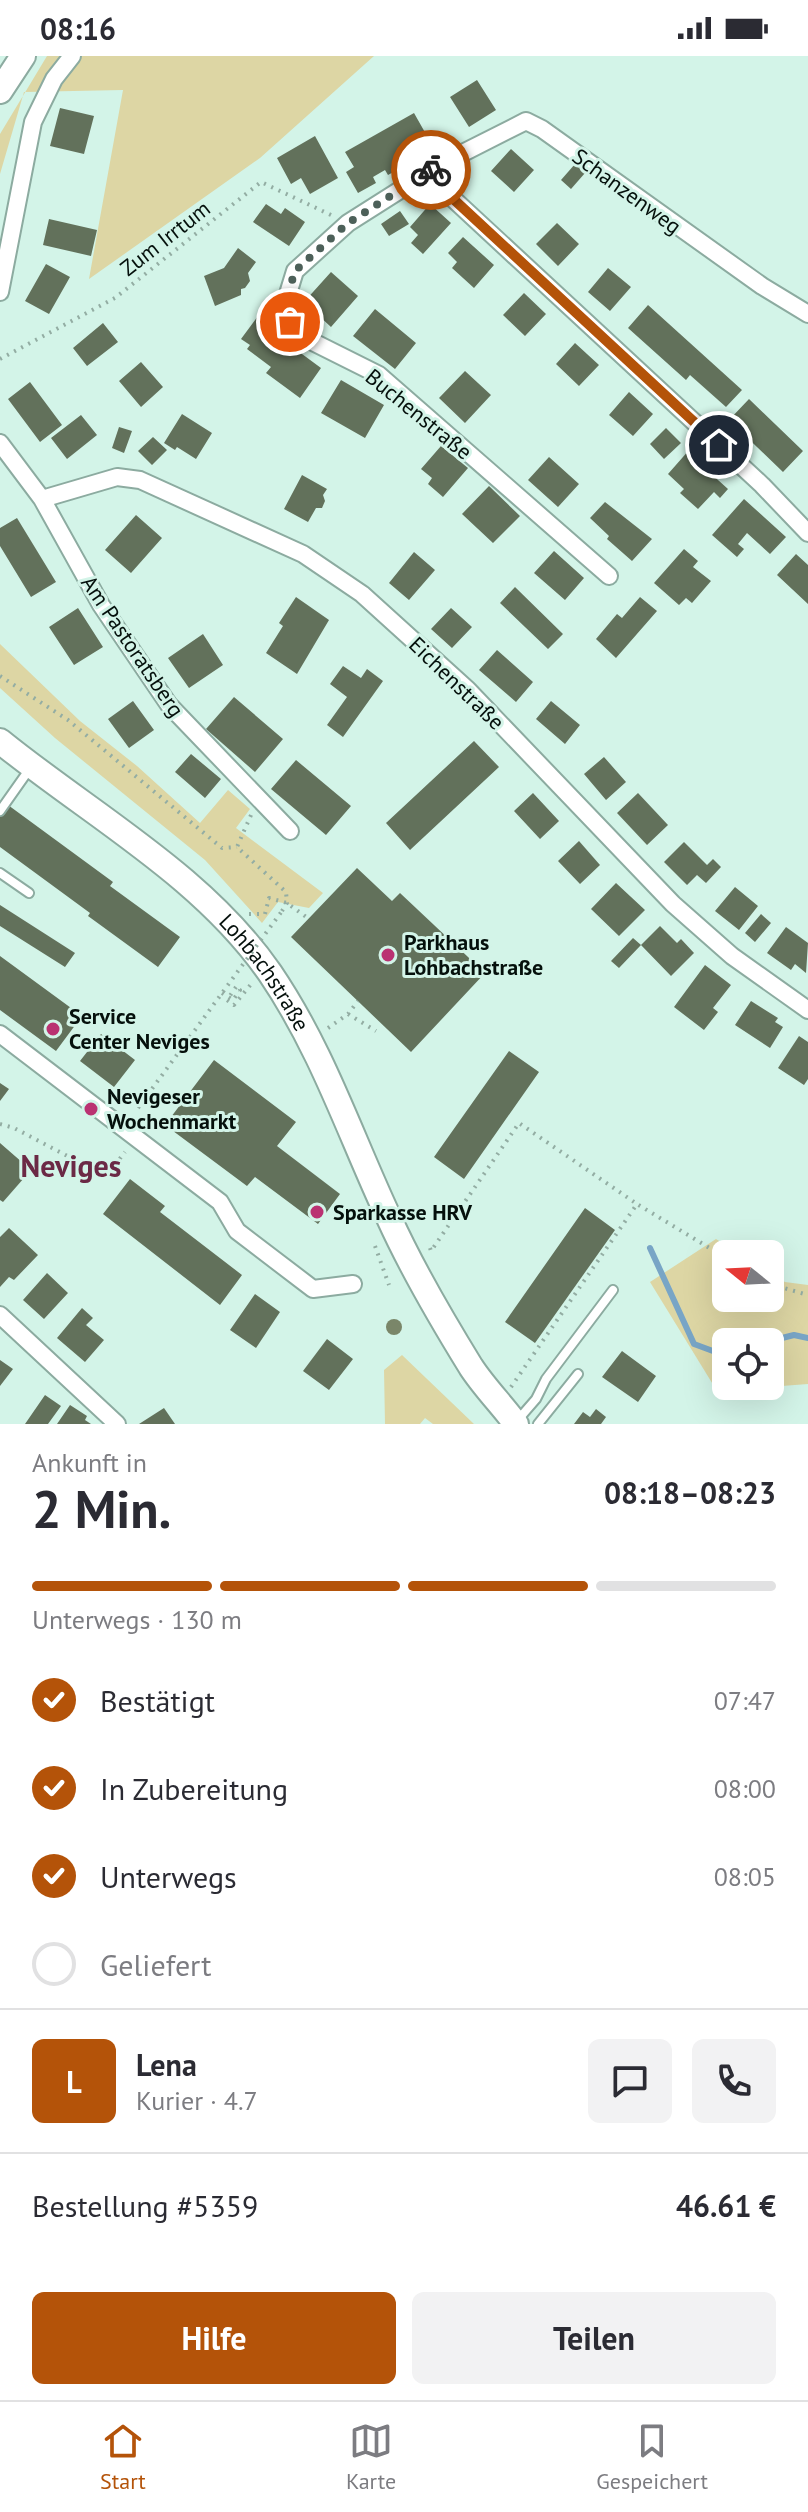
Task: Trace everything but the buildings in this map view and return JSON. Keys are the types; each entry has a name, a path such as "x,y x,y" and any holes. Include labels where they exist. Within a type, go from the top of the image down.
{"main road":[{"path":"0,91 23,56"},
{"name":"Lohbachstraße","path":"0,741 120,830 194,890 236,932 265,967 332,1083 406,1252 473,1369 523,1424"},
{"name":"Lohbachstraße","path":"0,749 32,766"}],"street":[{"path":"0,292 33,122 54,79 72,56"},
{"name":"Schanzenweg","path":"441,164 526,121 542,129 762,286 808,314"},
{"path":"441,164 449,195 762,485 808,533"},
{"name":"Buchenstraße","path":"441,164 348,223 295,271 287,297 290,322 311,341 379,375 609,576"},
{"name":"Am Pastoratsberg","path":"0,443 42,499 101,605 169,705 290,831"},
{"name":"Eichenstraße","path":"42,499 117,477 140,480 312,560 362,594 468,690 673,904 732,956 808,1010"},
{"path":"0,1034 220,1202 237,1231 313,1289 353,1284"},
{"path":"0,1315 117,1424"}],"lane":[{"path":"0,811 32,766"},
{"path":"0,873 29,893"},
{"path":"523,1424 546,1379 613,1290"},
{"path":"523,1424 578,1374"}],"path":[{"name":"Zum Irrtum","path":"0,359 115,298 261,182 348,223"},
{"path":"0,676 68,720 222,848 237,847 286,892 287,903 282,911 138,1108"},
{"path":"237,847 258,797"},
{"path":"249,914 265,914 269,898 287,903 309,919"},
{"path":"222,993 233,1000 240,990 236,987 227,1000 234,1005 265,967"},
{"path":"309,1041 348,1014 358,1001"},
{"path":"348,1014 376,1031"},
{"path":"431,1251 519,1123 637,1204"},
{"path":"0,1124 14,1128 98,1172 111,1170 122,1155"},
{"path":"784,1288 808,1295"}],"shaded area":[{"path":"47,56 374,56 260,158 89,279 123,90 25,92"},
{"path":"23,96 0,174 0,134"},
{"path":"0,644 80,721 137,766 200,823 228,790 250,809 236,828 323,893 309,908 278,902 262,923 205,860 55,738 0,688"},
{"path":"712,1242 712,1312 784,1312 784,1281 808,1285 808,1384 784,1386 784,1328 712,1328 712,1383 650,1282"},
{"path":"402,1355 474,1424 433,1424 425,1418 420,1424 385,1424 384,1370"}],"waterway":[{"path":"650,1248 694,1344 712,1351"},
{"path":"784,1338 794,1335 808,1338"}],"way so far":[{"path":"290,322 287,297 295,271 348,223 431,170"}],"place":[{"name":"Parkhaus Lohbachstraße","path":"388,955"},
{"name":"Service Center Neviges","path":"53,1029"},
{"name":"Nevigeser Wochenmarkt","path":"91,1109"},
{"name":"Sparkasse HRV","path":"317,1212"}],"district":[{"name":"Neviges","path":"71,1165"}],"route":[{"path":"431,170 441,164 449,195 719,445"}]}
